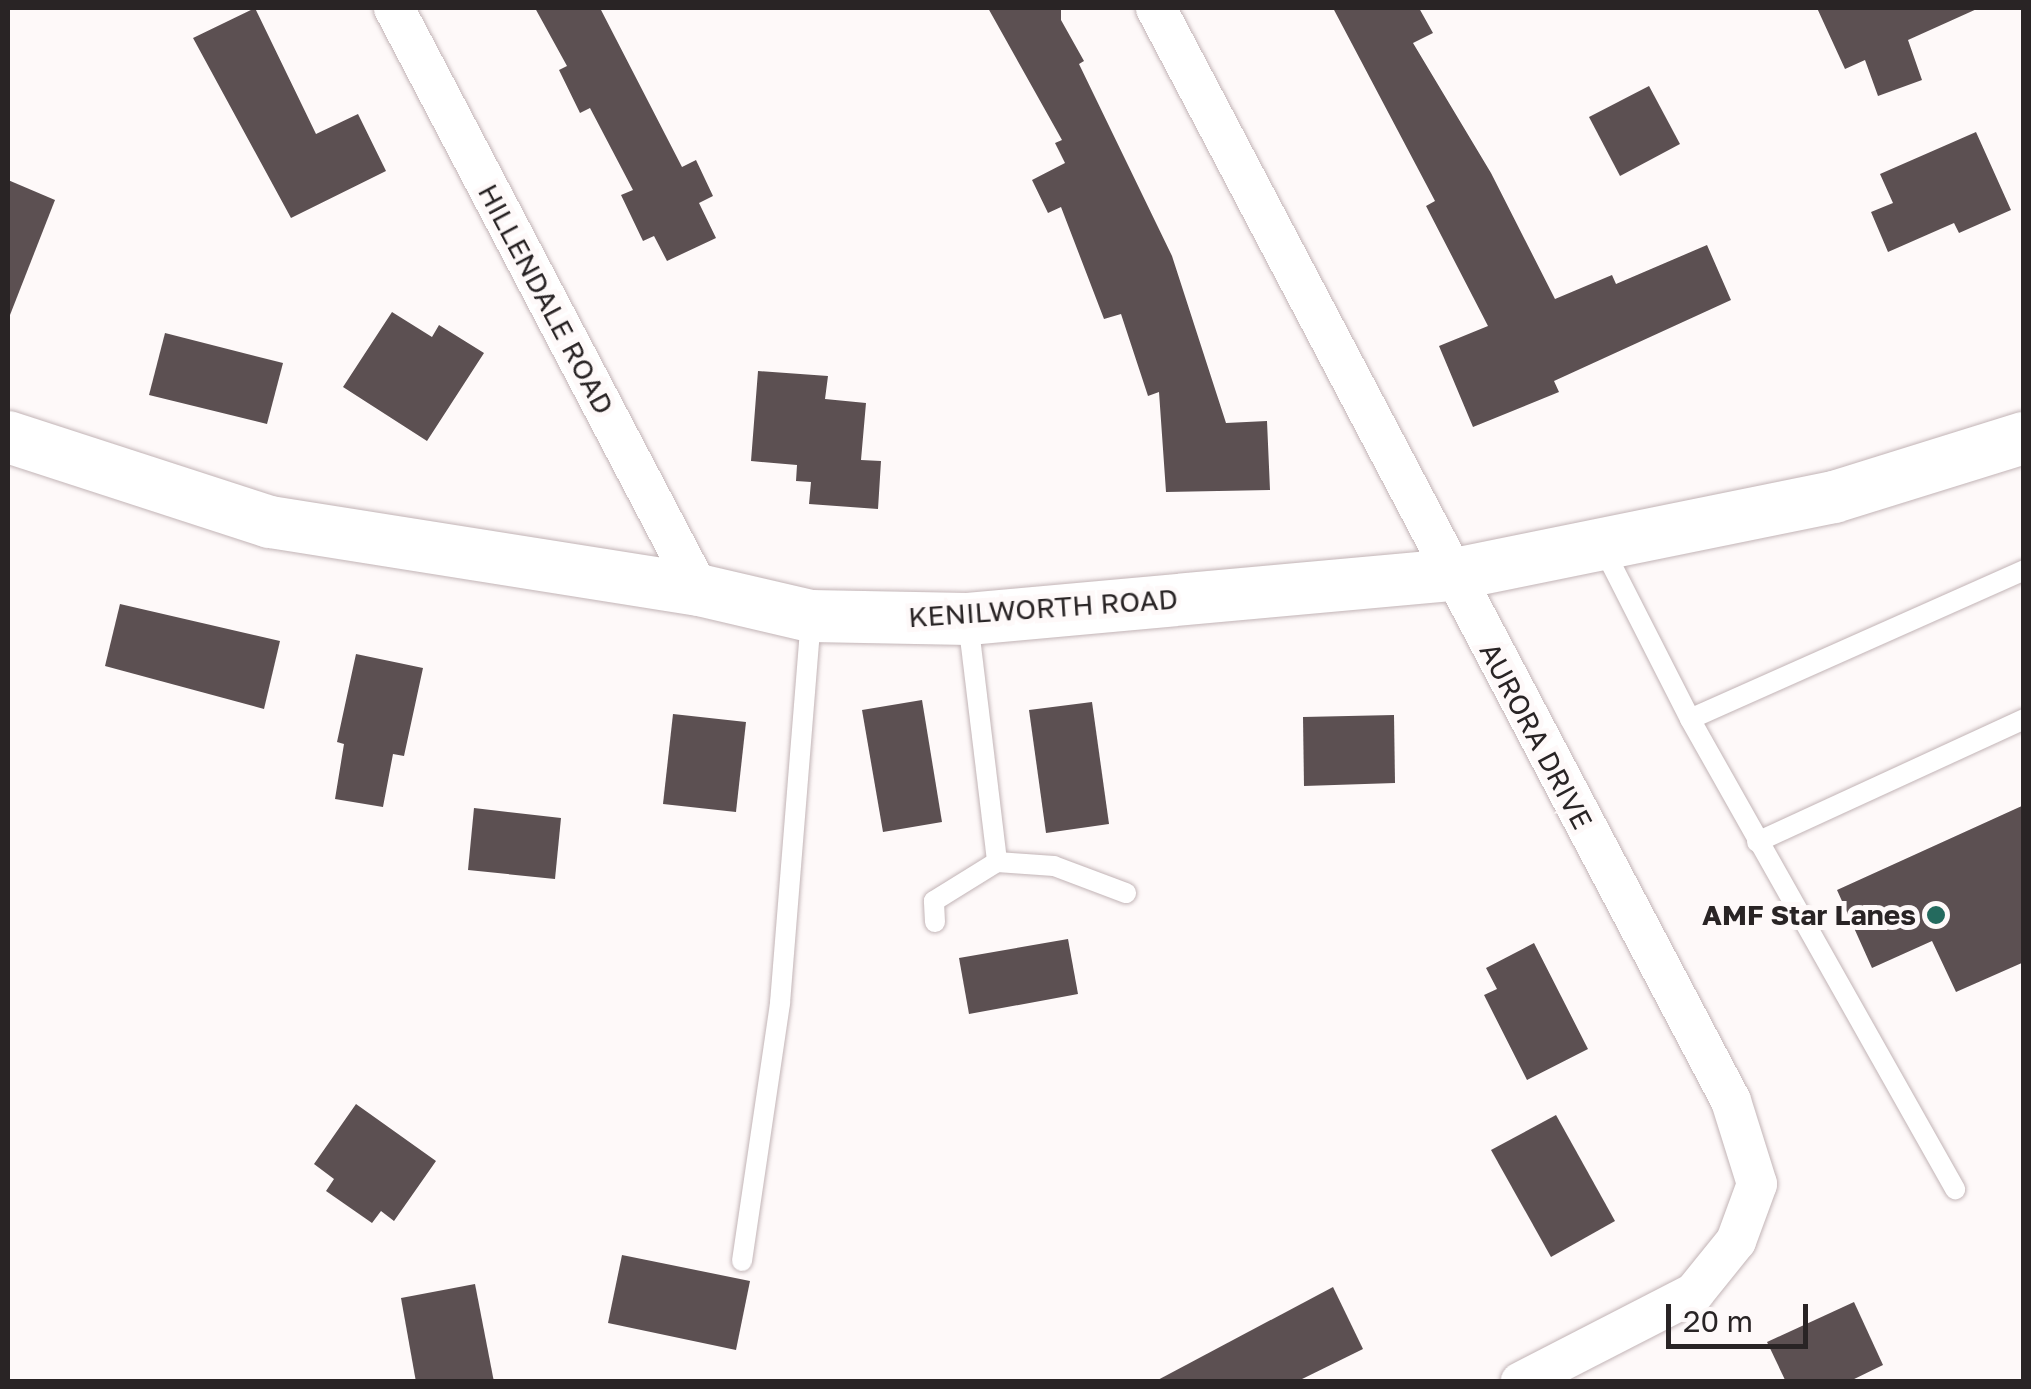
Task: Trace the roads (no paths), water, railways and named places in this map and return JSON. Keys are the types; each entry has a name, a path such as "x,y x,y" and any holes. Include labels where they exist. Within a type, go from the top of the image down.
{"street":[{"name":"HILLENDALE ROAD","path":"394,8 699,590"},
{"name":"AURORA DRIVE","path":"1156,8 1450,574 1731,1101 1757,1184 1736,1241 1694,1293 1521,1382"},
{"name":"KENILWORTH ROAD","path":"8,438 270,522 699,590 811,616 968,619 1450,574 1834,497 2024,438"}],"lane":[{"path":"1601,544 1757,842 1955,1189"},
{"path":"1690,719 2024,570"},
{"path":"742,1261 780,1003 811,616"},
{"path":"968,619 998,862"},
{"path":"1757,842 2024,719"},
{"path":"936,922 934,901 998,862 1054,866 1126,893"}],"place":[{"name":"AMF Star Lanes","path":"1936,915"}]}
